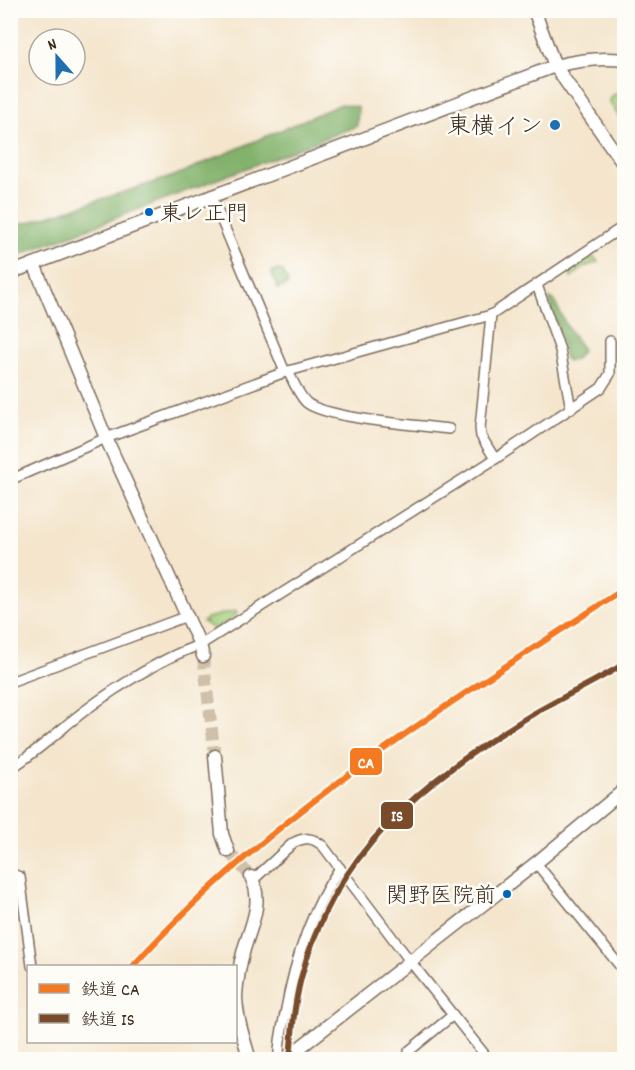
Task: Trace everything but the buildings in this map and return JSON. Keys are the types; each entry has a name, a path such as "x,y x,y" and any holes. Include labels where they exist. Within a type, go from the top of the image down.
{"street":[{"path":"534,10 555,66 624,165"},
{"path":"10,273 555,66 584,59 624,60"},
{"path":"211,195 287,371 305,401 315,408 449,429"},
{"path":"10,480 106,438 287,371 491,315 624,226"},
{"path":"34,264 106,438 202,651"},
{"path":"537,285 560,350 571,409"},
{"path":"491,315 480,428 481,436 495,459"},
{"path":"10,769 47,744 94,704 165,660 202,651 602,388 609,379 610,341"},
{"path":"10,682 187,616"},
{"path":"215,756 222,834 228,851"},
{"path":"284,1059 298,1054 624,790"},
{"path":"237,988 257,902 252,878 293,843 301,839 314,839 323,846 486,1056 474,1059"},
{"path":"536,862 624,971"},
{"path":"279,1059 286,1005 306,933 329,885 340,868"},
{"path":"10,873 20,877 32,965"},
{"path":"237,1001 250,1059"},
{"path":"409,1051 453,1015"}],"green space":[{"path":"614,94 624,96 624,125 610,103"},
{"path":"341,104 358,107 357,126 11,258 11,225 30,222 174,176"},
{"path":"594,257 598,262 584,267 571,278 570,271"},
{"path":"272,271 283,271 288,282 287,285 278,289"},
{"path":"550,298 554,300 566,325 581,347 582,351 575,360 568,361 565,358 557,324 551,310"},
{"path":"235,611 237,613 235,616 218,628 212,628 203,622 207,618"}],"tunnel":[{"path":"203,656 215,756"},
{"path":"228,851 251,877"}],"rail line":[{"name":"CA","path":"134,965 187,910 244,858 304,809 429,718 624,589"},
{"name":"IS","path":"290,1060 301,978 316,933 335,893 359,857 387,825 452,767 528,717 624,664"}],"place":[{"name":"東横イン","path":"555,125"},
{"name":"東レ正門","path":"149,212"},
{"name":"関野医院前","path":"507,894"}]}
